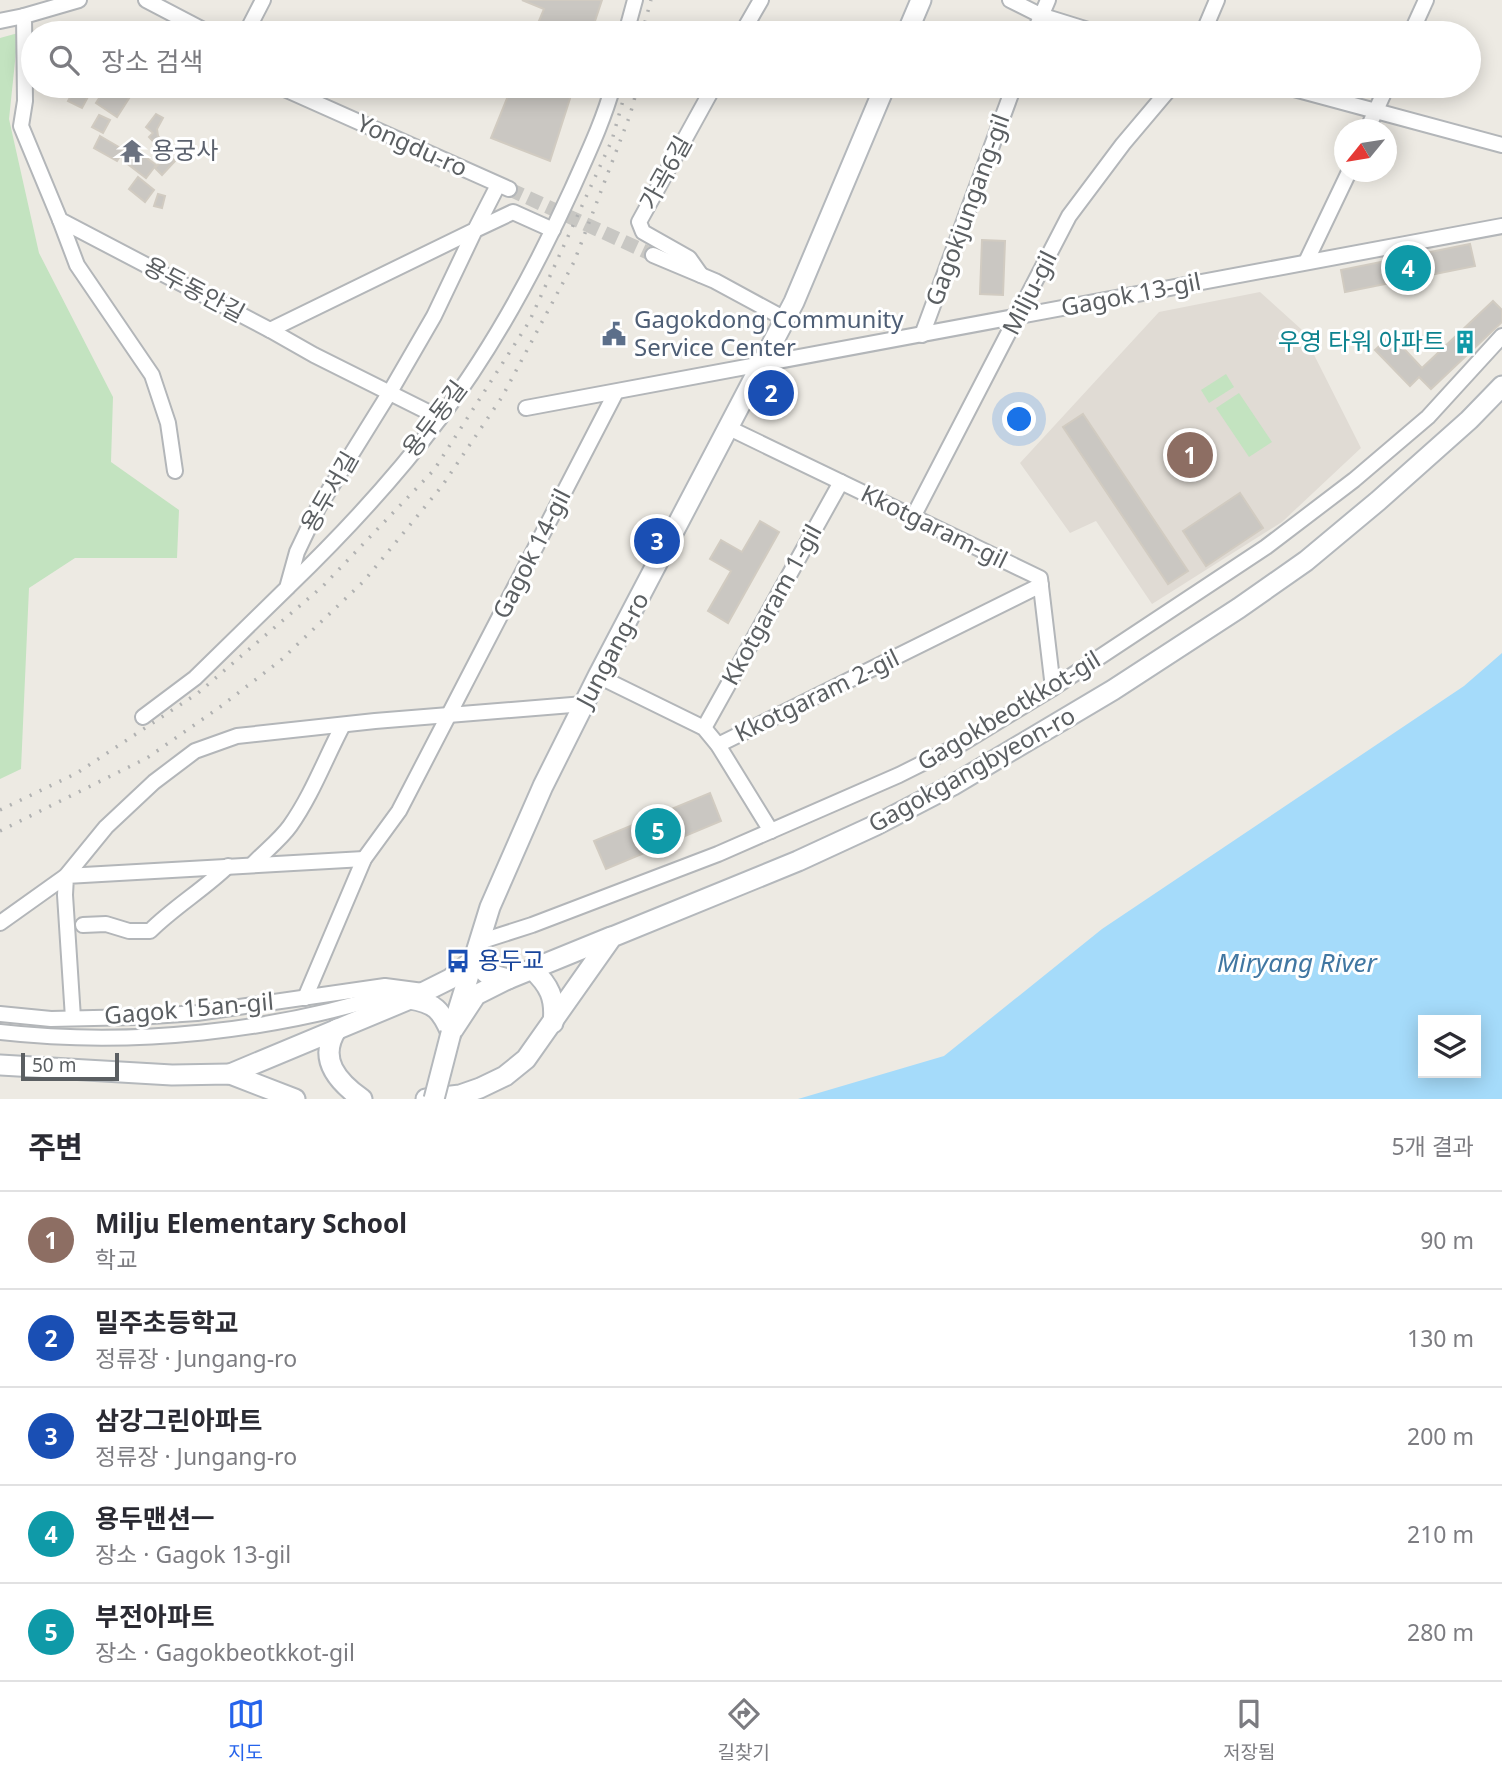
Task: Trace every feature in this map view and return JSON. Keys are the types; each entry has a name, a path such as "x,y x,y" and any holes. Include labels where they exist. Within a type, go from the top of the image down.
{"main road":[{"path":"912,21 921,0"},
{"name":"Jungang-ro","path":"434,1099 451,1033 490,907 538,798 598,676 785,319 880,98"},
{"name":"Gagokgangbyeon-ro","path":"451,1033 477,996 508,979 798,861 876,825 953,785 1113,690 1306,561 1419,465 1502,386"},
{"path":"426,1099 460,1095 505,1076 526,1059 612,937"},
{"path":"0,1065 172,1075 230,1074 450,979 476,951 486,973 508,979"},
{"path":"532,969 545,982 554,998 553,1023"},
{"path":"414,993 422,1001 437,1008 451,1033"},
{"path":"337,1029 330,1040 328,1054 332,1066 344,1086 362,1099"},
{"path":"230,1074 295,1099"}],"street":[{"path":"0,21 79,0"},
{"path":"146,0 186,21"},
{"path":"252,21 263,0"},
{"path":"629,21 635,0"},
{"path":"750,21 761,0"},
{"path":"1010,0 1059,21"},
{"path":"1038,21 1048,0"},
{"path":"1208,21 1217,0"},
{"path":"1416,21 1426,0"},
{"path":"24,16 24,21"},
{"path":"25,98 21,126 77,265 152,375 168,423 175,471"},
{"name":"Yongdu-ro","path":"305,98 504,187 475,230"},
{"name":"용두동길","path":"287,588 378,492 440,418 509,312 553,230 605,114 610,98"},
{"name":"가곡6길","path":"701,275 689,258 643,232 639,222 707,98"},
{"name":"Gagokjungang-gil","path":"922,335 1010,98"},
{"name":"Milju-gil","path":"913,517 1069,216 1162,98"},
{"path":"1330,98 1502,145"},
{"path":"1372,119 1382,98"},
{"path":"1306,262 1344,182"},
{"path":"475,230 513,212 553,230"},
{"name":"용두동안길","path":"60,220 270,330 475,230"},
{"name":"Gagok 13-gil","path":"761,366 1502,226"},
{"name":"용두서길","path":"287,588 297,552 318,508 434,316 475,230"},
{"path":"653,255 701,275 785,319"},
{"path":"270,330 440,418"},
{"name":"Gagokbeotkkot-gil","path":"476,951 531,925 718,854 899,775 961,744 1053,688 1266,547 1354,481 1428,417 1502,336"},
{"path":"526,408 761,366"},
{"name":"Gagok 14-gil","path":"448,715 616,392"},
{"name":"Kkotgaram-gil","path":"729,428 1040,578 1041,585"},
{"name":"Kkotgaram 1-gil","path":"704,728 841,482"},
{"path":"1041,585 1053,688"},
{"name":"Kkotgaram 2-gil","path":"598,676 704,728 718,745 1041,585"},
{"path":"143,717 195,678 287,588"},
{"path":"0,923 66,876 106,827 155,782 195,751 237,736 584,704"},
{"name":"Gagok 15an-gil","path":"305,998 364,859 400,811 448,715"},
{"path":"252,865 288,829 310,795 343,725"},
{"path":"718,745 771,831"},
{"path":"66,876 364,859"},
{"path":"83,925 106,923 129,930 150,931 228,866"},
{"name":"Gagok 15an-gil","path":"66,876 73,1018"},
{"name":"Gagok 15an-gil","path":"0,1014 51,1019 197,1013 385,986 414,993"},
{"path":"0,1032 112,1037 201,1032 286,1020 414,993"}],"shaded area":[{"path":"1260,292 1301,329 1361,448 1282,522 1152,604 1096,521 1070,533 1020,463 1159,312"}],"green space":[{"path":"18,33 9,119 39,253 113,397 111,462 179,510 177,558 75,558 29,588 21,769 0,779 0,38"},
{"path":"1226,374 1234,387 1209,403 1201,390"},
{"path":"1239,393 1272,442 1249,457 1216,408"}],"water":[{"name":"Miryang River","path":"1502,653 1502,1099 798,1099 944,1056 1102,929 1464,686"}],"building":[{"path":"522,0 602,0 595,21 539,21 544,9"},
{"path":"70,98 87,98 82,108 68,101"},
{"path":"99,98 129,98 117,117 96,103"},
{"path":"507,98 570,98 550,161 491,138"},
{"path":"156,114 163,118 157,129 158,136 165,144 161,150 149,137 153,133 146,127"},
{"path":"99,115 110,120 103,133 92,127"},
{"path":"100,136 124,150 117,161 94,148"},
{"path":"135,149 156,165 146,178 125,162"},
{"path":"168,154 175,161 162,175 155,168"},
{"path":"138,177 154,190 145,202 129,189"},
{"path":"158,194 165,196 162,208 154,206"},
{"path":"982,240 1005,241 1003,295 980,294"},
{"path":"1470,244 1475,266 1345,292 1341,270"},
{"name":"우영 타워 아파트","path":"1493,301 1502,310 1502,322 1431,389 1419,377 1410,386 1375,350 1391,335 1422,368"},
{"path":"1083,414 1188,571 1168,584 1063,427"},
{"path":"1240,493 1263,528 1206,566 1183,531"},
{"path":"760,521 779,532 728,623 708,611 731,571 710,559 721,540 742,552"},
{"path":"710,793 721,821 606,869 594,841"}],"tunnel":[{"path":"509,189 653,255"}],"railway":[{"path":"645,21 651,0"},
{"path":"0,810 77,773 198,693 323,586 434,470 529,322 612,140 624,98"},
{"path":"0,831 147,758 281,660 364,581 442,486 502,397 574,262 635,98"}],"place":[{"name":"용궁사","path":"132,151"},
{"name":"용두맨션ㅡ","path":"1408,268"},
{"name":"Gagokdong Community Service Center","path":"614,334"},
{"name":"우영 타워 아파트","path":"1465,342"},
{"name":"밀주초등학교","path":"771,393"},
{"name":"Milju Elementary School","path":"1190,455"},
{"name":"삼강그린아파트","path":"657,541"},
{"name":"부전아파트","path":"658,831"},
{"name":"용두교","path":"458,961"}]}
